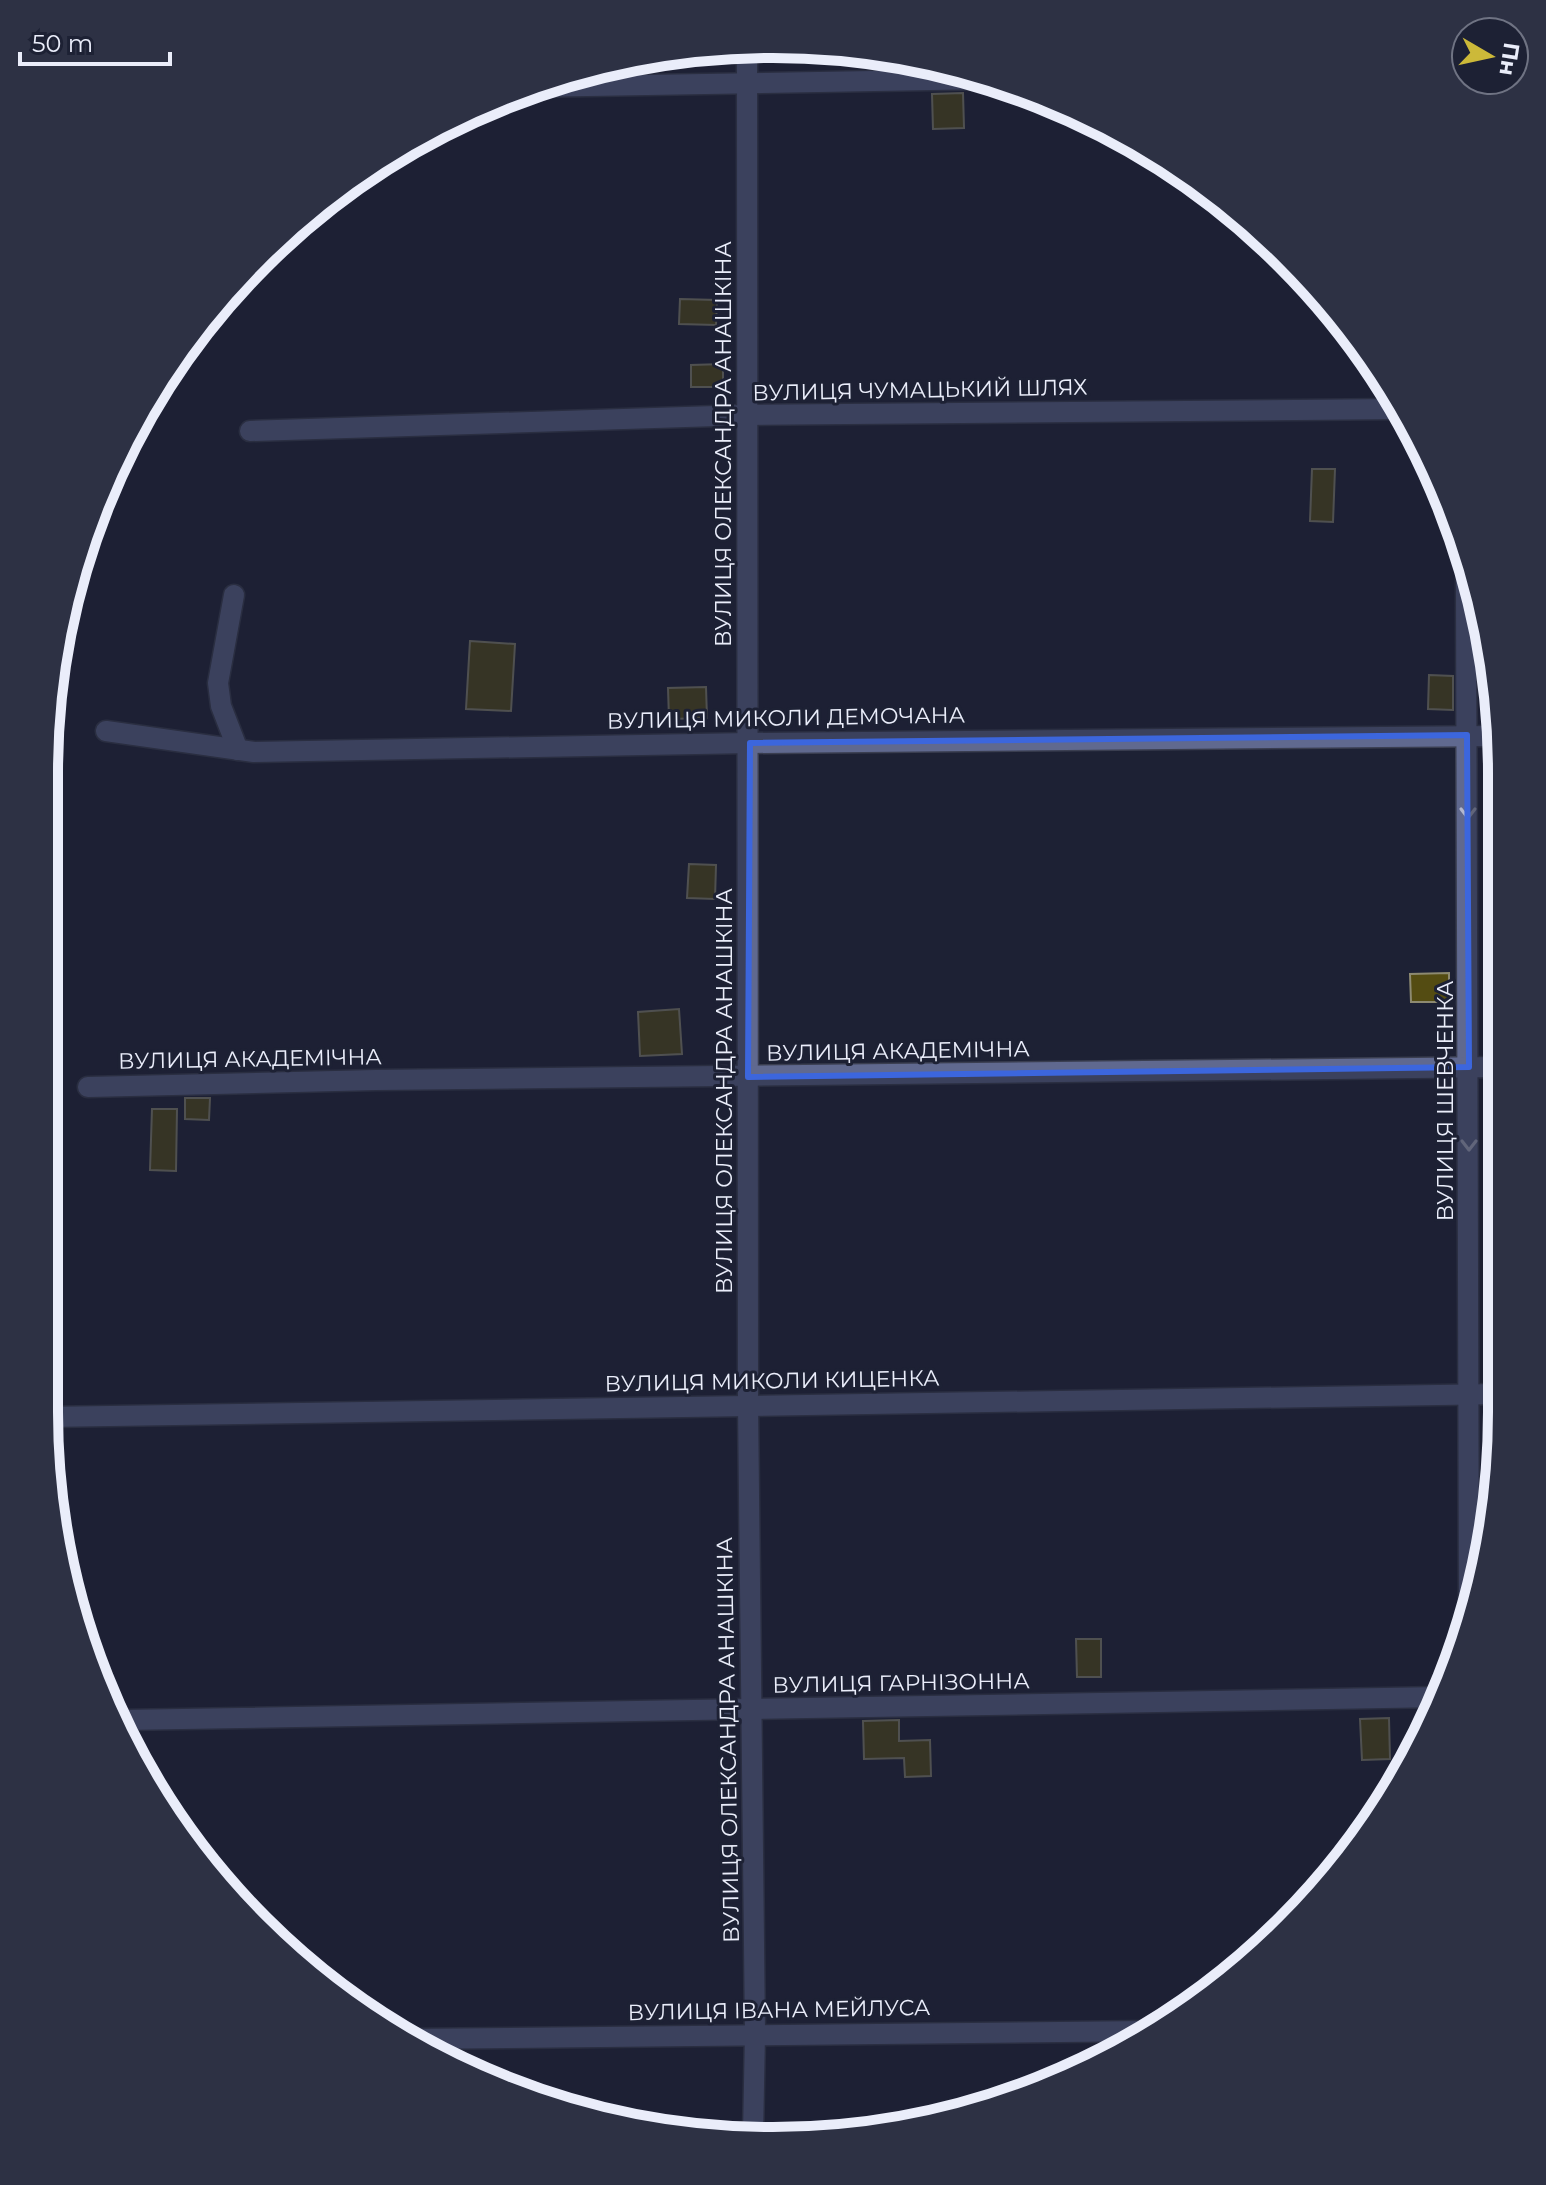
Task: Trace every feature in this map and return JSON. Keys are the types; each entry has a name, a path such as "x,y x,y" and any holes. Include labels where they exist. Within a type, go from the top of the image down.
{"street":[{"name":"ВУЛИЦЯ ОЛЕКСАНДРА АНАШКІНА","path":"747,59 750,743 748,1404 755,2033 753,2126"},
{"path":"576,86 946,79"},
{"name":"ВУЛИЦЯ ЧУМАЦЬКИЙ ШЛЯХ","path":"250,431 747,415 1388,409"},
{"path":"234,595 218,683 221,706 238,750"},
{"name":"ВУЛИЦЯ ШЕВЧЕНКА","path":"1466,598 1469,1573"},
{"name":"ВУЛИЦЯ МИКОЛИ ДЕМОЧАНА","path":"106,731 238,750 1486,736"},
{"name":"ВУЛИЦЯ АКАДЕМІЧНА","path":"88,1087 376,1080 1488,1067"},
{"name":"ВУЛИЦЯ МИКОЛИ КИЦЕНКА","path":"58,1417 1488,1394"},
{"name":"ВУЛИЦЯ ГАРНІЗОННА","path":"128,1720 1429,1697"},
{"name":"ВУЛИЦЯ ІВАНА МЕЙЛУСА","path":"430,2039 1130,2031"}],"highlighted area":[{"path":"1467,735 1469,1067 748,1077 750,743"}],"building":[{"path":"963,93 964,128 933,129 932,94"},
{"path":"680,299 717,300 716,325 679,324"},
{"path":"723,364 723,387 691,387 691,365"},
{"path":"1312,469 1335,469 1333,522 1310,521"},
{"path":"470,641 515,644 511,711 466,709"},
{"path":"1429,675 1453,676 1453,710 1428,709"},
{"path":"706,687 707,718 669,719 668,688"},
{"path":"689,864 716,865 715,899 687,898"},
{"path":"1449,973 1449,1002 1411,1002 1410,974"},
{"path":"679,1009 682,1054 640,1056 638,1012"},
{"path":"185,1098 210,1098 209,1120 185,1119"},
{"path":"152,1109 177,1109 176,1171 150,1170"},
{"path":"1076,1639 1101,1639 1101,1677 1077,1677"},
{"path":"1389,1718 1390,1759 1362,1760 1360,1719"},
{"path":"899,1720 899,1741 930,1740 931,1776 905,1777 904,1758 864,1759 863,1721"}]}
